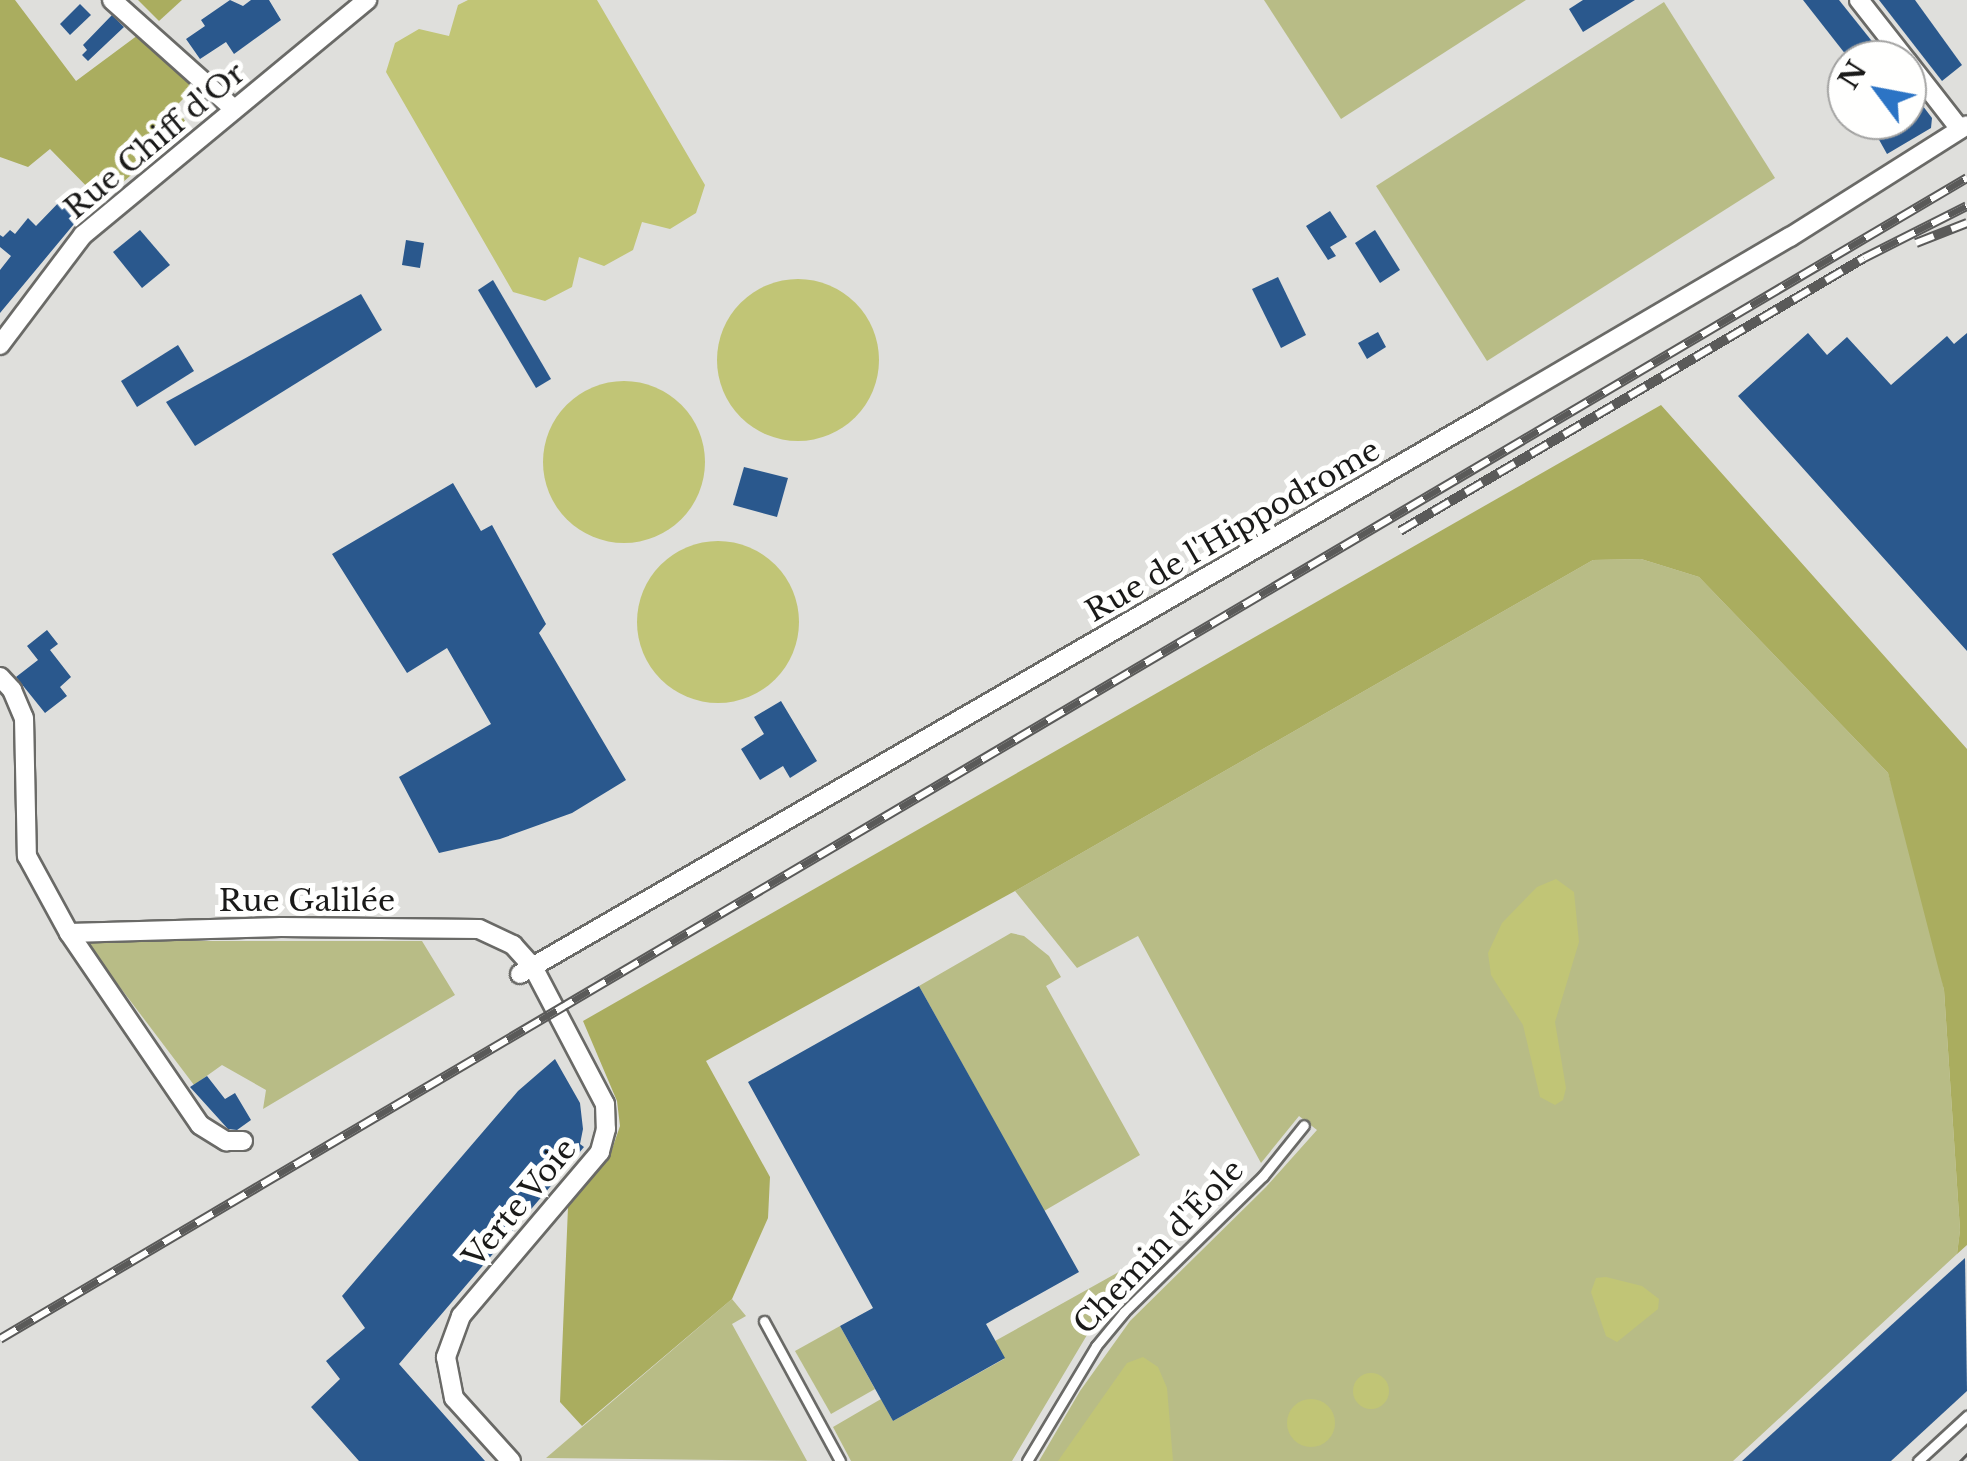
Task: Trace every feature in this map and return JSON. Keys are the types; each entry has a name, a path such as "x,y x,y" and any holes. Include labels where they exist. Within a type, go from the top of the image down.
{"street":[{"path":"112,0 234,110"},
{"name":"Rue Chiff d'Or","path":"0,344 83,235 367,0"},
{"path":"1859,0 1890,40"},
{"path":"1927,85 1964,128"},
{"name":"Rue de l'Hippodrome","path":"526,970 1446,440 1790,237 1964,128"},
{"path":"0,677 12,690 24,718 26,856 69,932 200,1125 226,1141 243,1141"},
{"name":"Rue Galilée","path":"69,932 469,929 513,945 526,970"},
{"name":"Verte Voie","path":"511,1461 454,1398 446,1357 461,1316 600,1152 606,1128 606,1104 526,970"}],"lane":[{"name":"Chemin d'Éole","path":"1028,1461 1096,1346 1124,1312 1263,1176 1304,1124"},
{"path":"764,1322 840,1461"},
{"path":"1918,1461 1967,1416"}],"shaded area":[{"path":"0,0 15,0 76,81 138,35 194,88 176,106 188,126 101,201 50,149 28,167 0,157"},
{"path":"138,0 182,0 159,21"},
{"path":"468,0 597,0 705,185 696,213 670,229 642,222 633,250 604,266 579,257 572,287 545,301 513,292 386,72 395,43 419,29 449,36 458,5"},
{"path":"1264,0 1526,0 1341,119"},
{"path":"1664,2 1775,178 1487,361 1376,186"},
{"path":"798,279 829,285 855,303 873,329 879,360 873,391 855,417 829,435 798,441 767,435 741,417 723,391 717,360 723,329 741,303 767,285"},
{"path":"624,381 655,387 681,405 699,431 705,462 699,493 681,519 655,537 624,543 593,537 567,519 549,493 543,462 549,431 567,405 593,387"},
{"path":"1661,405 1967,749 1967,1245 1957,1254 1960,1230 1944,990 1888,773 1699,577 1641,559 1593,560 1015,891 706,1061 770,1177 768,1218 732,1299 582,1426 560,1402 568,1207 609,1158 620,1126 617,1101 583,1021"},
{"path":"718,541 749,547 775,565 793,591 799,622 793,653 775,679 749,697 718,703 687,697 661,679 643,653 637,622 643,591 661,565 687,547"},
{"path":"1641,559 1699,577 1888,773 1923,885 1944,990 1960,1230 1957,1254 1733,1461 1039,1461 1080,1391 1130,1321 1266,1187 1317,1130 1299,1116 1261,1163 1138,936 1077,968 1015,891 1593,560"},
{"path":"1556,879 1574,892 1579,942 1555,1022 1566,1088 1563,1100 1555,1105 1540,1097 1523,1025 1491,975 1488,953 1502,923 1537,887"},
{"path":"1011,933 1024,936 1049,956 1061,977 1046,986 1140,1155 1044,1211 919,986"},
{"path":"85,941 422,941 455,995 263,1109 266,1090 222,1065 194,1085"},
{"path":"1176,1240 1114,1300 1087,1335 1012,1461 851,1461 833,1427 881,1399 893,1421 1004,1359 995,1341"},
{"path":"1596,1278 1642,1286 1659,1299 1658,1309 1617,1342 1606,1336 1591,1292"},
{"path":"732,1299 746,1316 732,1324 807,1461 546,1458"},
{"path":"840,1326 875,1389 831,1414 795,1351"},
{"path":"1143,1357 1158,1367 1167,1388 1173,1461 1058,1461 1127,1363"},
{"path":"1371,1373 1384,1378 1389,1391 1384,1404 1371,1409 1358,1404 1353,1391 1358,1378"},
{"path":"1311,1399 1328,1406 1335,1423 1328,1440 1311,1447 1294,1440 1287,1423 1294,1406"}],"building":[{"path":"230,0 243,6 251,0 269,0 281,20 234,54 226,42 200,59 186,39 205,26 201,20"},
{"path":"1583,0 1635,0 1583,32 1569,9"},
{"path":"1803,0 1839,0 1871,40 1834,40"},
{"path":"1879,0 1915,0 1962,65 1942,81 1927,62 1927,40 1910,40"},
{"path":"80,4 91,15 70,35 60,24"},
{"path":"112,15 124,27 88,61 82,55 87,50 83,45"},
{"path":"1927,111 1932,118 1927,130"},
{"path":"1879,140 1911,140 1887,154"},
{"path":"65,196 79,218 0,313 0,270 11,256 0,247 0,235 3,237 10,230 15,234 28,218 36,226"},
{"path":"1330,211 1347,237 1330,247 1336,256 1328,260 1306,226"},
{"path":"140,230 170,265 142,288 113,252"},
{"path":"1375,230 1400,270 1380,283 1355,243"},
{"path":"406,240 424,243 420,268 402,265"},
{"path":"1278,277 1306,335 1281,348 1252,289"},
{"path":"493,280 551,379 536,388 478,290"},
{"path":"361,294 382,330 195,446 166,402"},
{"path":"1378,332 1386,347 1367,359 1358,343"},
{"path":"1808,333 1827,355 1847,337 1891,385 1947,336 1954,344 1967,333 1967,651 1738,396"},
{"path":"178,345 194,371 137,407 121,381"},
{"path":"744,467 788,478 777,517 733,505"},
{"path":"453,483 481,531 492,525 546,624 539,633 626,780 572,813 500,839 439,853 399,777 491,724 447,648 407,673 332,554"},
{"path":"47,630 58,644 50,650 71,677 60,687 67,696 45,713 16,677 38,660 27,646"},
{"path":"781,701 817,761 790,778 783,766 760,780 741,749 764,734 754,717"},
{"path":"919,986 1079,1272 986,1324 1005,1358 893,1421 840,1326 873,1308 748,1082"},
{"path":"555,1059 580,1103 580,1144 584,1147 399,1364 485,1461 359,1461 311,1407 340,1379 326,1361 365,1328 342,1296 518,1091"},
{"path":"207,1076 225,1099 235,1093 251,1120 237,1130 228,1129 190,1087"},
{"path":"1965,1258 1967,1391 1891,1461 1742,1461"}],"tram line":[{"path":"1960,1461 1967,1454"}],"railway":[{"path":"0,1339 1967,178"},
{"path":"1400,531 1864,258 1967,206"},
{"path":"1916,243 1967,223"}]}
